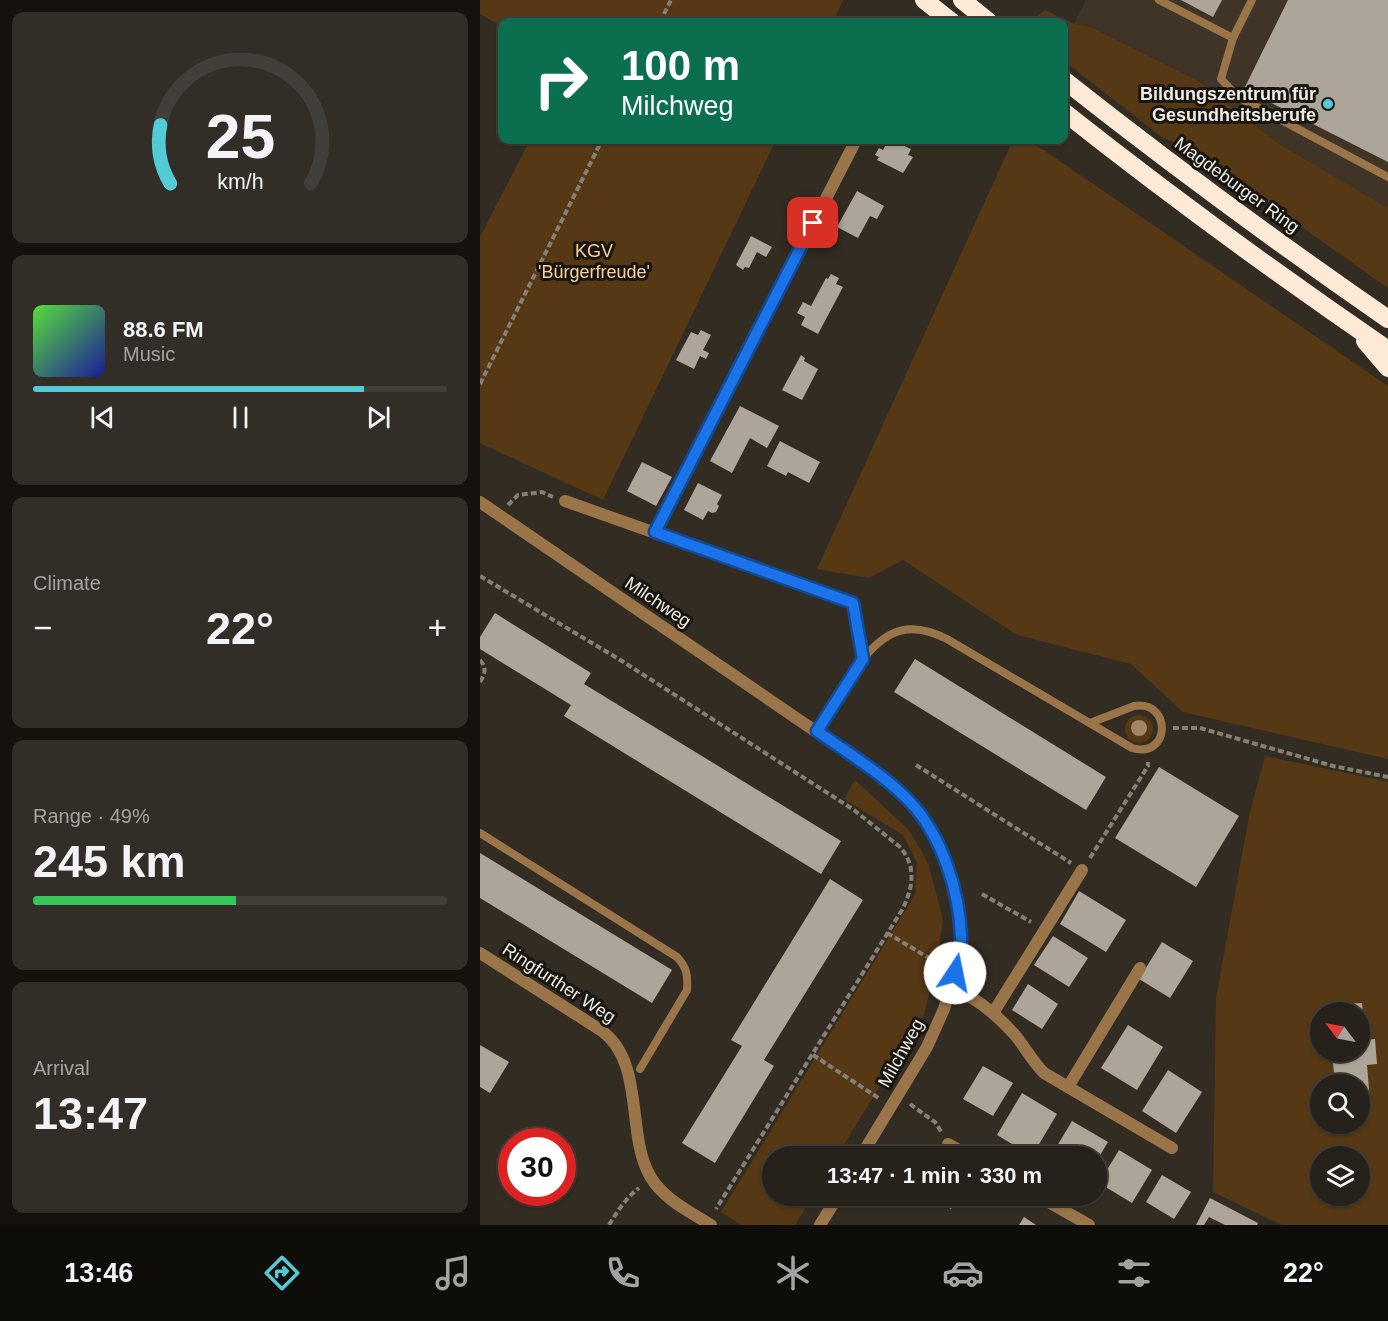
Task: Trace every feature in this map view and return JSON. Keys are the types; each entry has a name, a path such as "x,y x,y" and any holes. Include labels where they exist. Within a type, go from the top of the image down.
{"highway":[{"path":"924,0 947,18"},
{"path":"962,0 984,18"},
{"name":"Magdeburger Ring","path":"1068,84 1198,184 1388,320"},
{"path":"1068,115 1174,197 1388,350"},
{"path":"1352,325 1388,368"}],"street":[{"path":"655,532 854,144"},
{"path":"565,501 853,603 863,659 817,731"},
{"name":"Milchweg","path":"480,502 817,731 891,784 912,805 934,835 955,889 962,939 955,973 944,1009 927,1047 867,1146"},
{"path":"993,1012 1082,870"},
{"name":"Ringfurther Weg","path":"480,953 612,1039 622,1054 627,1071 640,1148 650,1177 670,1198 709,1224"},
{"path":"1068,1087 1140,968"},
{"path":"950,988 964,993 993,1012 1016,1036 1044,1073 1172,1148"},
{"path":"948,1144 952,1146"},
{"path":"820,1225 832,1206"},
{"path":"1056,1206 1089,1225"}],"lane":[{"path":"1159,0 1233,38"},
{"path":"1252,0 1233,38 1221,79 1238,97 1388,177"},
{"path":"863,659 879,642 891,635 909,629 926,630 947,639 1128,747 1137,750 1155,745 1163,729 1162,721 1156,712 1147,706 1140,705 1090,723"},
{"path":"480,833 677,957 685,967 688,977 687,990 640,1069"}],"path":[{"path":"662,18 671,0"},
{"path":"480,384 600,144"},
{"path":"498,514 518,495 542,492 565,501"},
{"path":"480,576 642,673 854,810 891,838 905,853 911,866 913,876 902,910 709,1224"},
{"path":"480,660 484,665 485,674 480,682"},
{"path":"1163,729 1200,728 1332,766 1388,777"},
{"path":"916,765 1082,870 1148,766 1147,749"},
{"path":"982,894 1044,930"},
{"path":"886,933 955,973"},
{"path":"813,1055 935,1122 948,1144"},
{"path":"609,1225 619,1208 642,1185"}],"shaded area":[{"path":"1086,0 1388,0 1388,208 1279,144 1200,82 1074,24"}],"green space":[{"path":"480,0 843,0 835,18 498,18 498,24 480,14"},
{"path":"1045,10 1062,18 1035,18"},
{"path":"1068,21 1090,27 1200,82 1279,144 1388,208 1388,288 1238,182 1199,151 1163,138 1068,64"},
{"name":"KGV 'Bürgerfreude'","path":"528,144 774,144 603,500 480,443 480,237"},
{"path":"1011,144 1035,144 1388,386 1388,759 1183,712 1131,664 1017,635 903,560 869,578 817,569"},
{"path":"1139,715 1149,719 1153,729 1149,739 1139,743 1129,739 1125,729 1129,719"},
{"path":"1265,756 1388,782 1388,1225 1282,1225 1213,1192 1216,999 1249,816"},
{"path":"855,780 909,830 928,863 943,920 936,969 924,1014 843,1146 762,1146 762,1206 807,1206 795,1225 741,1225 721,1212 915,895 917,862 903,835 844,799"}],"building":[{"path":"1181,0 1222,0 1213,17"},
{"path":"1288,0 1388,0 1388,162 1244,89"},
{"path":"886,144 900,144 911,149 908,155 913,157 903,173 877,160 879,157 875,155 879,148 883,150"},
{"path":"857,191 884,206 877,219 870,216 858,238 837,227"},
{"path":"751,236 772,247 766,257 757,252 749,268 745,267 743,270 736,265"},
{"path":"831,274 839,278 836,284 843,287 818,334 801,325 805,317 797,313 803,302 811,306 826,278 828,279"},
{"path":"701,330 711,335 703,350 709,353 706,359 700,356 694,369 676,360 691,332 698,335"},
{"path":"801,355 805,358 804,361 818,369 802,400 782,390"},
{"path":"740,406 779,426 767,448 750,438 732,473 710,461"},
{"path":"780,441 820,462 809,483 788,472 786,476 767,466"},
{"path":"642,462 672,477 656,506 627,491"},
{"path":"698,483 722,495 716,512 708,511 703,520 684,510"},
{"path":"495,613 591,673 584,684 841,841 821,874 564,716 571,705 480,649 480,637"},
{"path":"915,659 1106,777 1086,810 894,692"},
{"path":"1159,767 1239,816 1196,887 1115,838"},
{"path":"480,853 672,970 652,1003 480,898"},
{"path":"830,879 863,900 764,1060 774,1066 715,1163 682,1143 742,1046 731,1040"},
{"path":"1079,891 1126,920 1106,952 1060,924"},
{"path":"1053,936 1088,958 1069,987 1034,965"},
{"path":"1162,942 1193,961 1170,998 1139,979"},
{"path":"1028,984 1058,1004 1042,1029 1012,1010"},
{"path":"1128,1025 1163,1047 1137,1090 1101,1068"},
{"path":"1375,1039 1377,1064 1367,1065 1368,1074 1334,1074 1333,1062 1370,1062 1370,1040"},
{"path":"480,1045 509,1062 490,1093 480,1087"},
{"path":"983,1066 1013,1083 993,1116 963,1099"},
{"path":"1168,1070 1202,1092 1176,1133 1142,1111"},
{"path":"1022,1093 1057,1114 1038,1146 1015,1146 997,1135"},
{"path":"1072,1121 1108,1142 1106,1146 1057,1146"},
{"path":"1119,1150 1152,1170 1132,1203 1107,1188 1107,1170"},
{"path":"1162,1175 1191,1192 1174,1219 1146,1202"},
{"path":"1210,1198 1258,1223 1257,1225 1225,1225 1209,1217 1204,1225 1196,1225"},
{"path":"1024,1217 1036,1225 1019,1225"}],"place":[{"name":"Bildungszentrum für Gesundheitsberufe","path":"1328,104"}],"route":[{"path":"813,223 655,532 853,603 863,659 817,731 884,778 912,805 934,835 955,889 962,939 955,973"}]}
